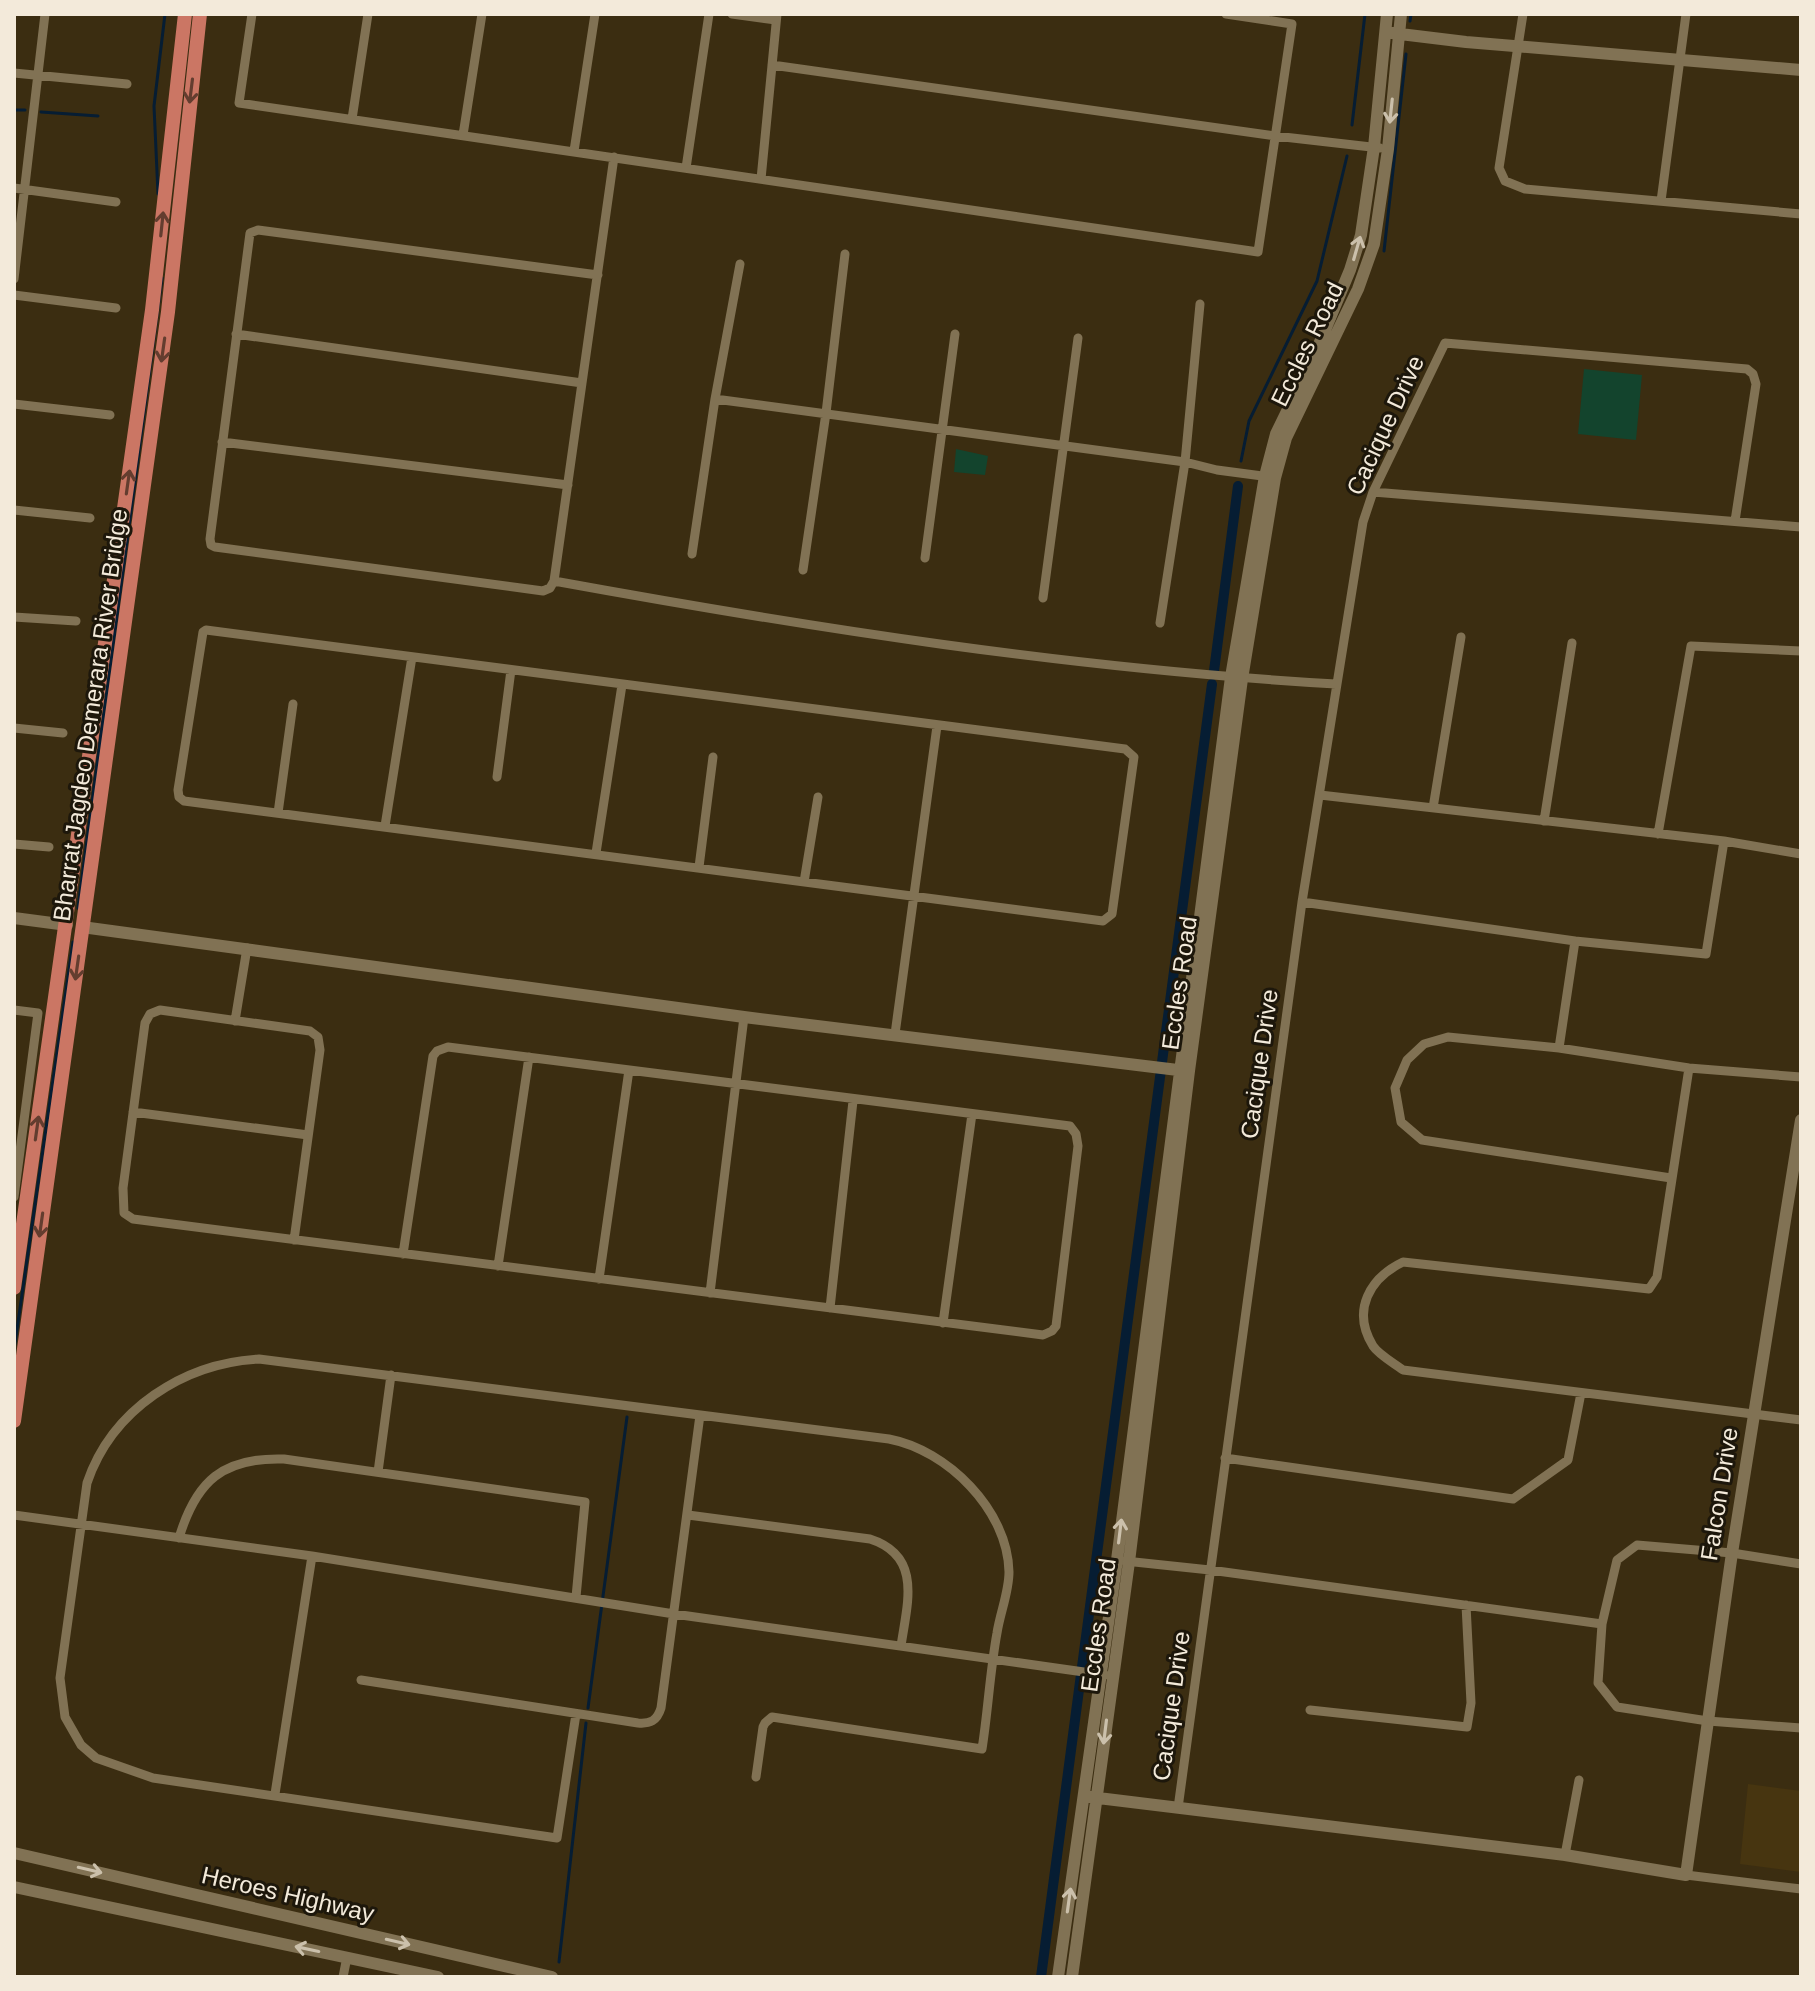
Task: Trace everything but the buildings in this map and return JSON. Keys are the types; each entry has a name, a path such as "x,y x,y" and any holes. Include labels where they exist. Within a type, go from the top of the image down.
{"main road":[{"name":"Bharrat Jagdeo Demerara River Bridge","path":"14,1288 152,310 185,14"},
{"name":"Bharrat Jagdeo Demerara River Bridge","path":"14,1421 66,925 168,312 200,14"}],"street":[{"path":"14,279 19,188 45,14"},
{"path":"252,14 239,103 1258,252 1292,24 1226,14"},
{"path":"352,119 368,14"},
{"path":"463,135 482,14"},
{"path":"574,151 595,14"},
{"path":"686,168 709,14"},
{"path":"732,14 777,17 761,179"},
{"name":"Eccles Road","path":"1072,1977 1090,1797 1236,678 1276,434 1315,354 1361,235 1374,147 1387,14"},
{"name":"Eccles Road","path":"1270,477 1367,267 1374,244 1388,149 1401,14"},
{"path":"1523,14 1499,168 1505,181 1525,189 1801,214"},
{"path":"1661,201 1686,14"},
{"path":"1385,32 1519,47 1801,70"},
{"path":"772,65 1388,149"},
{"path":"14,73 127,84"},
{"path":"598,275 258,230 250,233 210,539 215,547 543,591 550,588 554,581 598,275 614,157"},
{"path":"19,188 116,202"},
{"path":"803,570 845,254"},
{"path":"692,554 715,399 740,264"},
{"path":"14,295 116,308"},
{"path":"1160,623 1185,462 1200,304"},
{"path":"236,334 582,383"},
{"path":"925,558 955,334"},
{"path":"1043,598 1078,338"},
{"name":"Cacique Drive","path":"1178,1808 1302,902 1363,522 1373,492 1445,343 1747,369 1753,374 1756,384 1735,521"},
{"path":"715,399 1185,462 1270,477"},
{"path":"14,404 110,415"},
{"path":"222,442 568,485"},
{"path":"1373,492 1801,527"},
{"path":"14,510 90,518"},
{"path":"554,581 769,618 958,645 1236,678 1336,684"},
{"path":"14,617 76,621"},
{"path":"210,630 511,670 1130,752 1134,757 1112,914 1103,921 184,801 179,797 203,632 210,630"},
{"path":"1433,808 1461,637"},
{"path":"1544,821 1572,643"},
{"path":"1658,834 1691,646 1801,651"},
{"path":"385,826 412,657"},
{"path":"497,777 511,670"},
{"path":"596,853 622,685"},
{"path":"278,813 293,704"},
{"path":"895,1034 937,726"},
{"path":"14,728 63,733"},
{"path":"699,867 713,757"},
{"path":"1320,795 1724,841 1801,854"},
{"path":"804,882 818,797"},
{"path":"1302,902 1575,941 1706,954 1724,841"},
{"path":"14,844 49,847"},
{"path":"14,918 744,1017 1184,1071"},
{"path":"1559,1048 1575,941"},
{"path":"235,1021 247,948"},
{"path":"14,1010 38,1013 18,1135 14,1197"},
{"path":"294,1240 320,1050 318,1037 310,1031 160,1010 150,1014 145,1023 123,1188 124,1213 133,1219 294,1240 403,1254 498,1266 599,1279 830,1308 943,1323 1043,1335 1056,1326 1078,1146 1076,1134 1070,1126 853,1101 448,1047 433,1056 403,1254"},
{"path":"710,1293 744,1017"},
{"path":"1671,1178 1422,1140 1401,1122 1395,1088 1407,1060 1424,1044 1448,1037 1559,1048 1689,1068 1801,1077"},
{"path":"498,1266 529,1057"},
{"path":"1689,1068 1657,1277 1649,1289 1403,1262 1385,1271 1369,1290 1363,1317 1373,1347 1403,1370 1801,1420"},
{"path":"599,1279 629,1070"},
{"path":"830,1308 853,1101"},
{"path":"133,1112 308,1135"},
{"path":"943,1323 972,1114"},
{"name":"Falcon Drive","path":"1686,1875 1753,1414 1796,1192 1801,1120"},
{"path":"576,1714 557,1838 153,1778 96,1758 72,1732 65,1717 60,1678 87,1483 95,1459 106,1442 166,1386 221,1362 259,1359 903,1442 919,1448 963,1479 986,1507 999,1532 1007,1559 1009,1573 982,1749 772,1717 763,1727 756,1777"},
{"path":"378,1472 391,1375"},
{"path":"1225,1458 1513,1499 1568,1460 1581,1393"},
{"path":"361,1680 647,1724 654,1720 661,1708 700,1415"},
{"path":"179,1538 185,1518 200,1491 224,1470 247,1460 284,1459 585,1502 576,1597"},
{"path":"14,1515 312,1556 674,1614 1106,1675"},
{"path":"688,1515 870,1539 889,1548 899,1557 909,1582 901,1646"},
{"path":"1801,1564 1732,1553 1637,1545 1617,1560 1602,1624 1598,1683 1617,1707 1708,1721 1801,1728"},
{"path":"275,1794 312,1556"},
{"path":"1123,1561 1210,1570 1602,1624"},
{"path":"1310,1710 1467,1727 1471,1703 1466,1605"},
{"path":"1565,1855 1579,1780"},
{"path":"1090,1797 1565,1855 1686,1875 1801,1889"},
{"name":"Eccles Road","path":"1058,1977 1090,1797"},
{"name":"Heroes Highway","path":"14,1853 552,1977"},
{"name":"Heroes Highway","path":"14,1887 438,1977"},
{"path":"343,1977 347,1957"}],"shaded area":[{"path":"1748,1784 1801,1791 1801,1872 1740,1864"}],"green space":[{"path":"1584,369 1642,375 1636,440 1578,434"},
{"path":"956,449 988,456 985,475 954,472"}],"waterway":[{"path":"158,194 154,106 165,14"},
{"path":"1352,125 1365,14"},
{"path":"1410,21 1411,14"},
{"path":"1384,251 1406,54"},
{"path":"14,110 25,110"},
{"path":"41,112 98,116"},
{"path":"1241,461 1249,421 1317,281 1347,156"},
{"path":"78,908 162,278"},
{"path":"1214,671 1238,486"},
{"path":"1041,1977 1212,684"},
{"path":"14,1350 73,942"},
{"path":"588,1708 627,1417"},
{"path":"559,1962 586,1723"}]}
